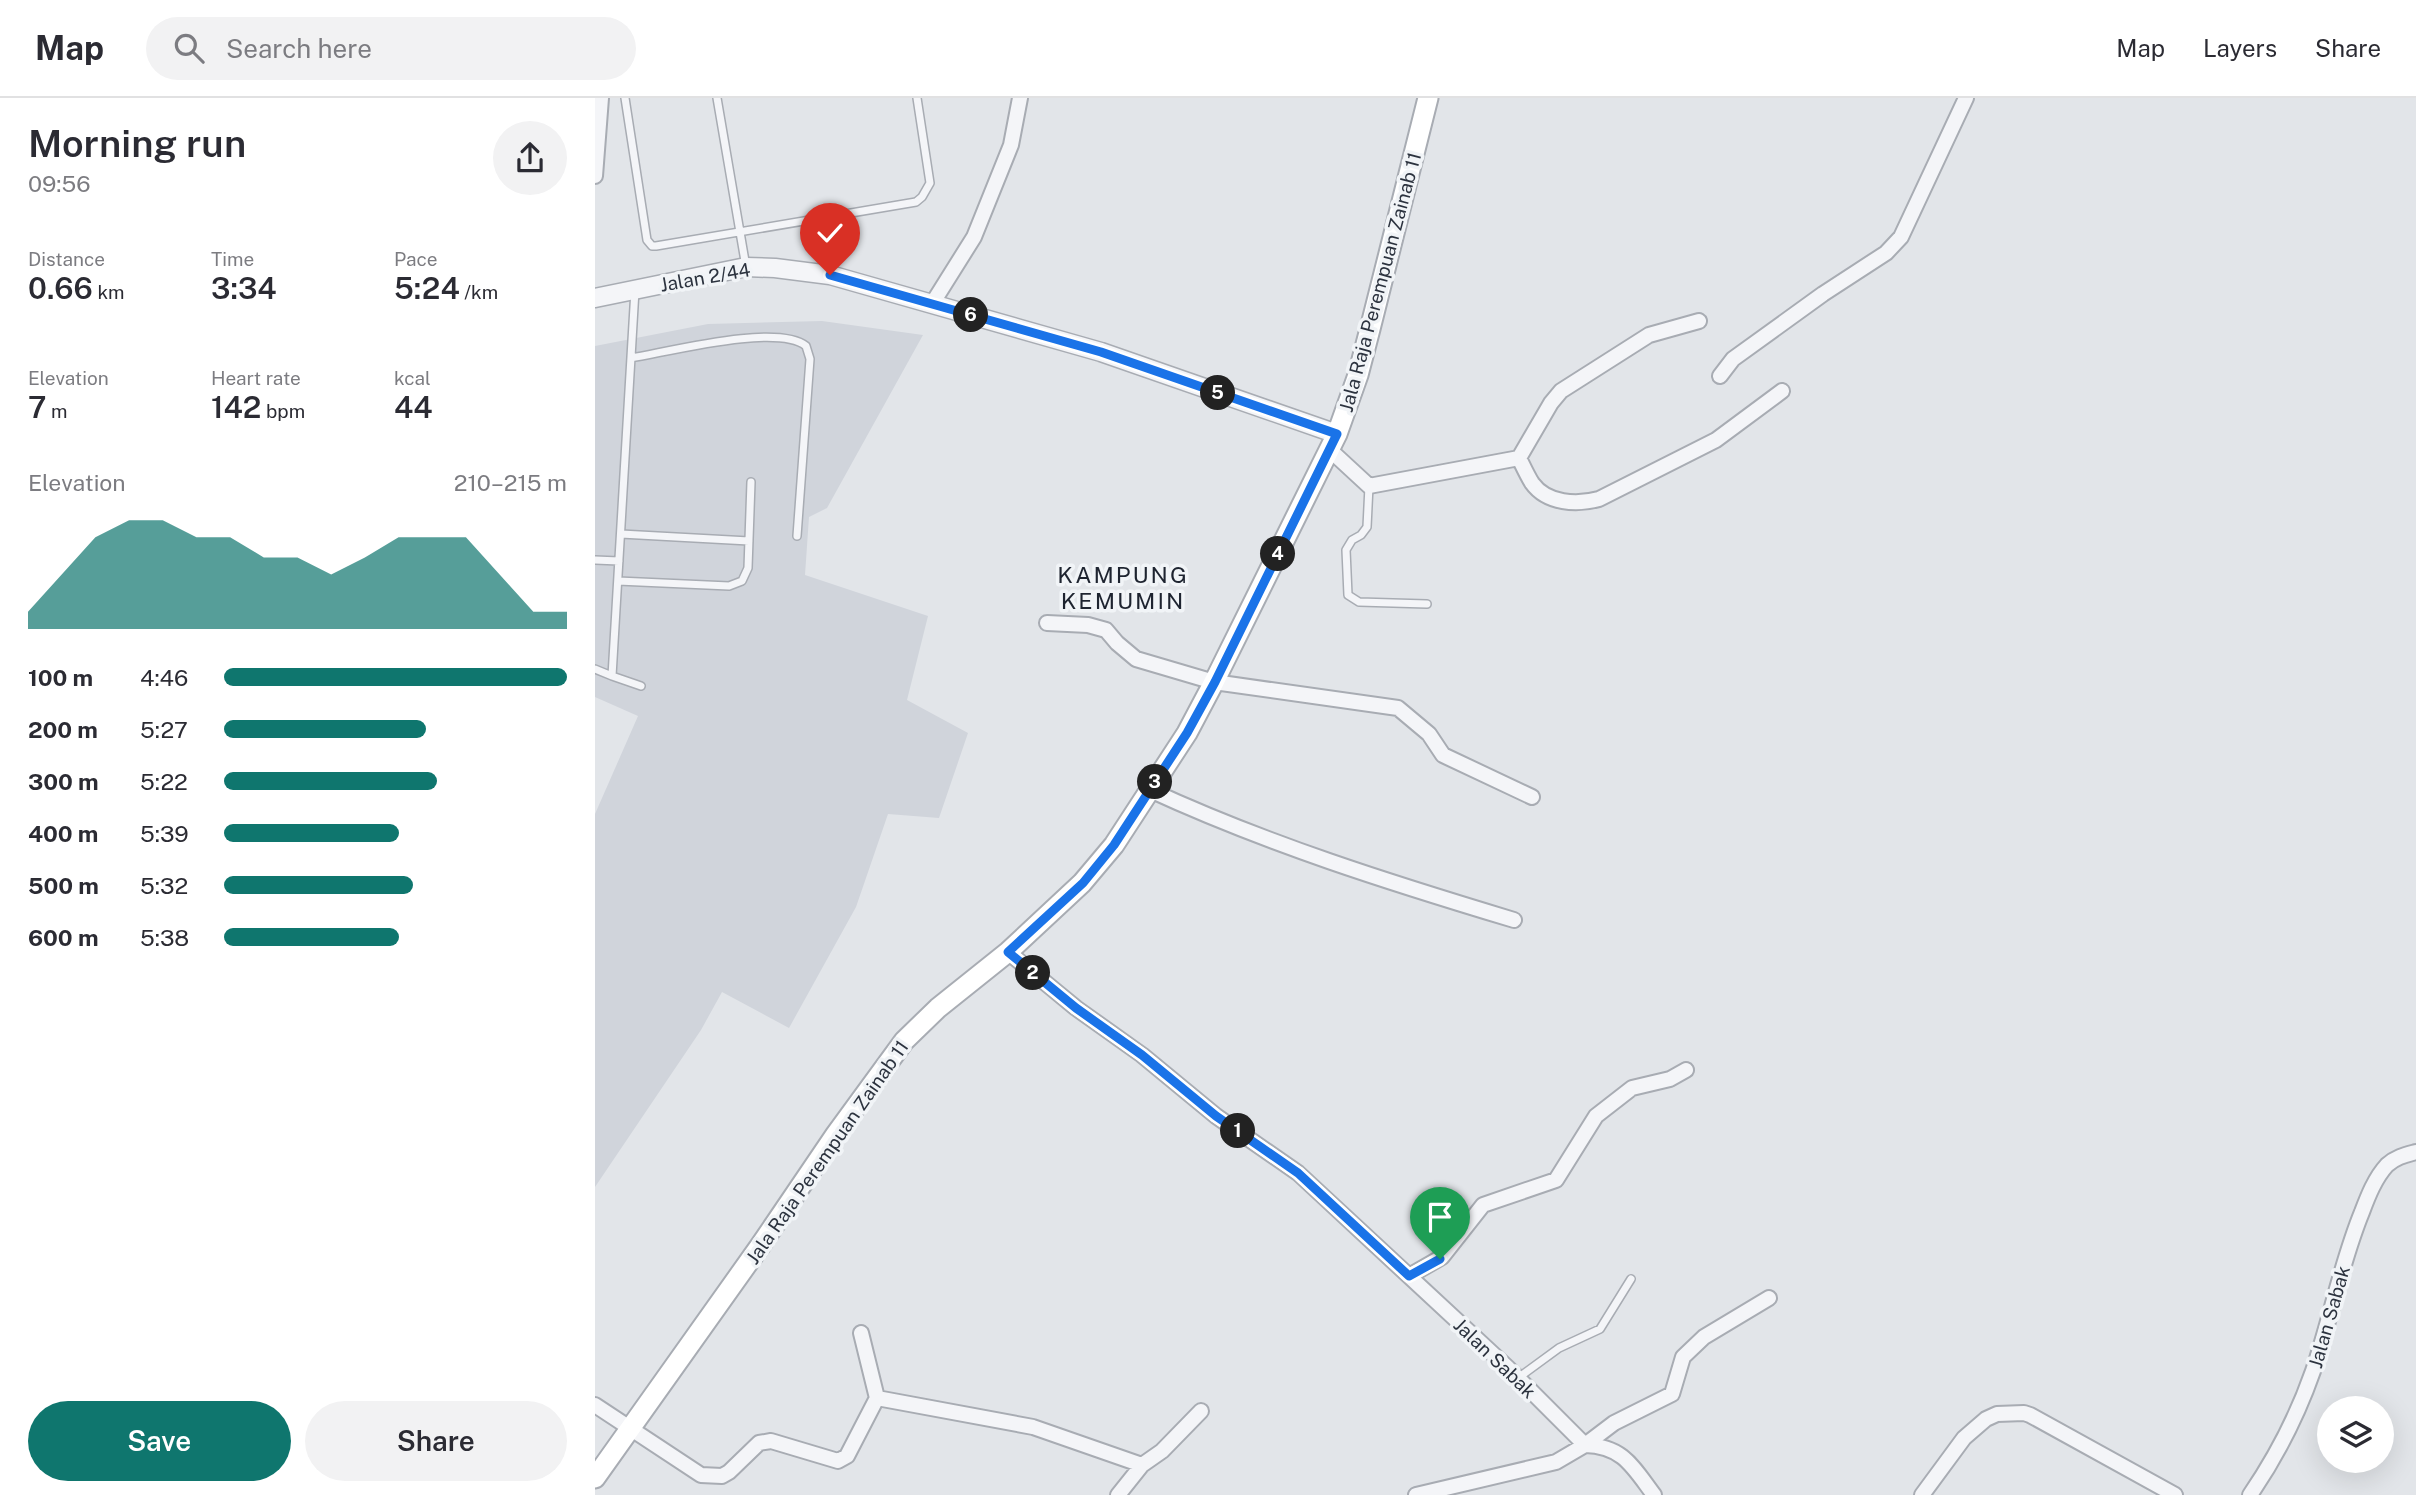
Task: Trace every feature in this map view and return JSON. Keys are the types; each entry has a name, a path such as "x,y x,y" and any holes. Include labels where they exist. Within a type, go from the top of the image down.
{"main road":[{"name":"Jala Raja Perempuan Zainab 11","path":"595,1478 904,1041 1083,883 1114,845 1187,733 1215,682 1333,442 1358,375 1428,98"}],"street":[{"path":"595,176 601,98"},
{"path":"932,304 974,237 1011,145 1020,98"},
{"path":"1720,376 1733,359 1823,294 1886,253 1901,237 1966,98"},
{"name":"Jalan 2/44","path":"595,298 746,267 830,275 1101,352 1333,442"},
{"path":"1333,442 1369,486 1519,458 1561,391 1649,335 1699,321"},
{"path":"1519,458 1534,485 1544,494 1560,501 1582,503 1599,499 1716,440 1782,391"},
{"path":"1047,623 1088,625 1106,631 1136,659 1215,682 1398,708 1429,734 1443,755 1532,797"},
{"path":"1150,790 1306,852 1413,890 1514,920"},
{"name":"Jalan Sabak","path":"1008,952 1216,1116 1298,1173 1517,1378 1585,1446"},
{"path":"1409,1276 1442,1257 1483,1205 1556,1180 1596,1116 1632,1088 1670,1079 1686,1070"},
{"name":"Jalan Sabak","path":"2250,1495 2288,1432 2313,1371 2353,1233 2368,1195 2379,1175 2389,1164 2398,1157 2416,1152"},
{"path":"1416,1495 1556,1462 1585,1446 1614,1423 1672,1394 1683,1357 1704,1337 1769,1298"},
{"path":"595,1405 701,1475 722,1476 759,1443 779,1442 838,1461 847,1456 877,1398 861,1333"},
{"path":"877,1398 1033,1427 1142,1465"},
{"path":"1118,1495 1142,1465 1162,1451 1201,1410"},
{"path":"1922,1495 1964,1438 1986,1419 1997,1414 2024,1413 2175,1495"},
{"path":"1585,1446 1604,1446 1618,1453 1634,1468 1654,1495"}],"lane":[{"path":"625,98 649,244 656,246 908,204 922,197 927,190 930,175 917,98"},
{"path":"717,98 746,267"},
{"path":"612,676 635,289"},
{"path":"631,358 755,336 794,339 806,345 810,359 797,536"},
{"path":"618,581 736,585 746,575 751,482"},
{"path":"1369,486 1367,527 1361,535 1352,540 1346,550 1348,596 1359,601 1426,604"},
{"path":"621,534 749,541"},
{"path":"595,560 619,561"},
{"path":"595,668 642,685"},
{"path":"1517,1378 1559,1348 1600,1329 1631,1279"}],"shaded area":[{"path":"822,321 923,335 827,508 809,517 805,575 928,616 907,700 968,733 939,818 888,814 856,907 789,1028 722,992 701,1030 595,1187 595,814 638,716 595,697 595,346 708,324"}],"district":[{"name":"KAMPUNG KEMUMIN","path":"1123,587"}],"route":[{"path":"830,275 1101,352 1337,434 1215,682 1187,733 1114,845 1083,883 1008,952 1216,1116 1298,1173 1409,1276 1440,1259"}]}
